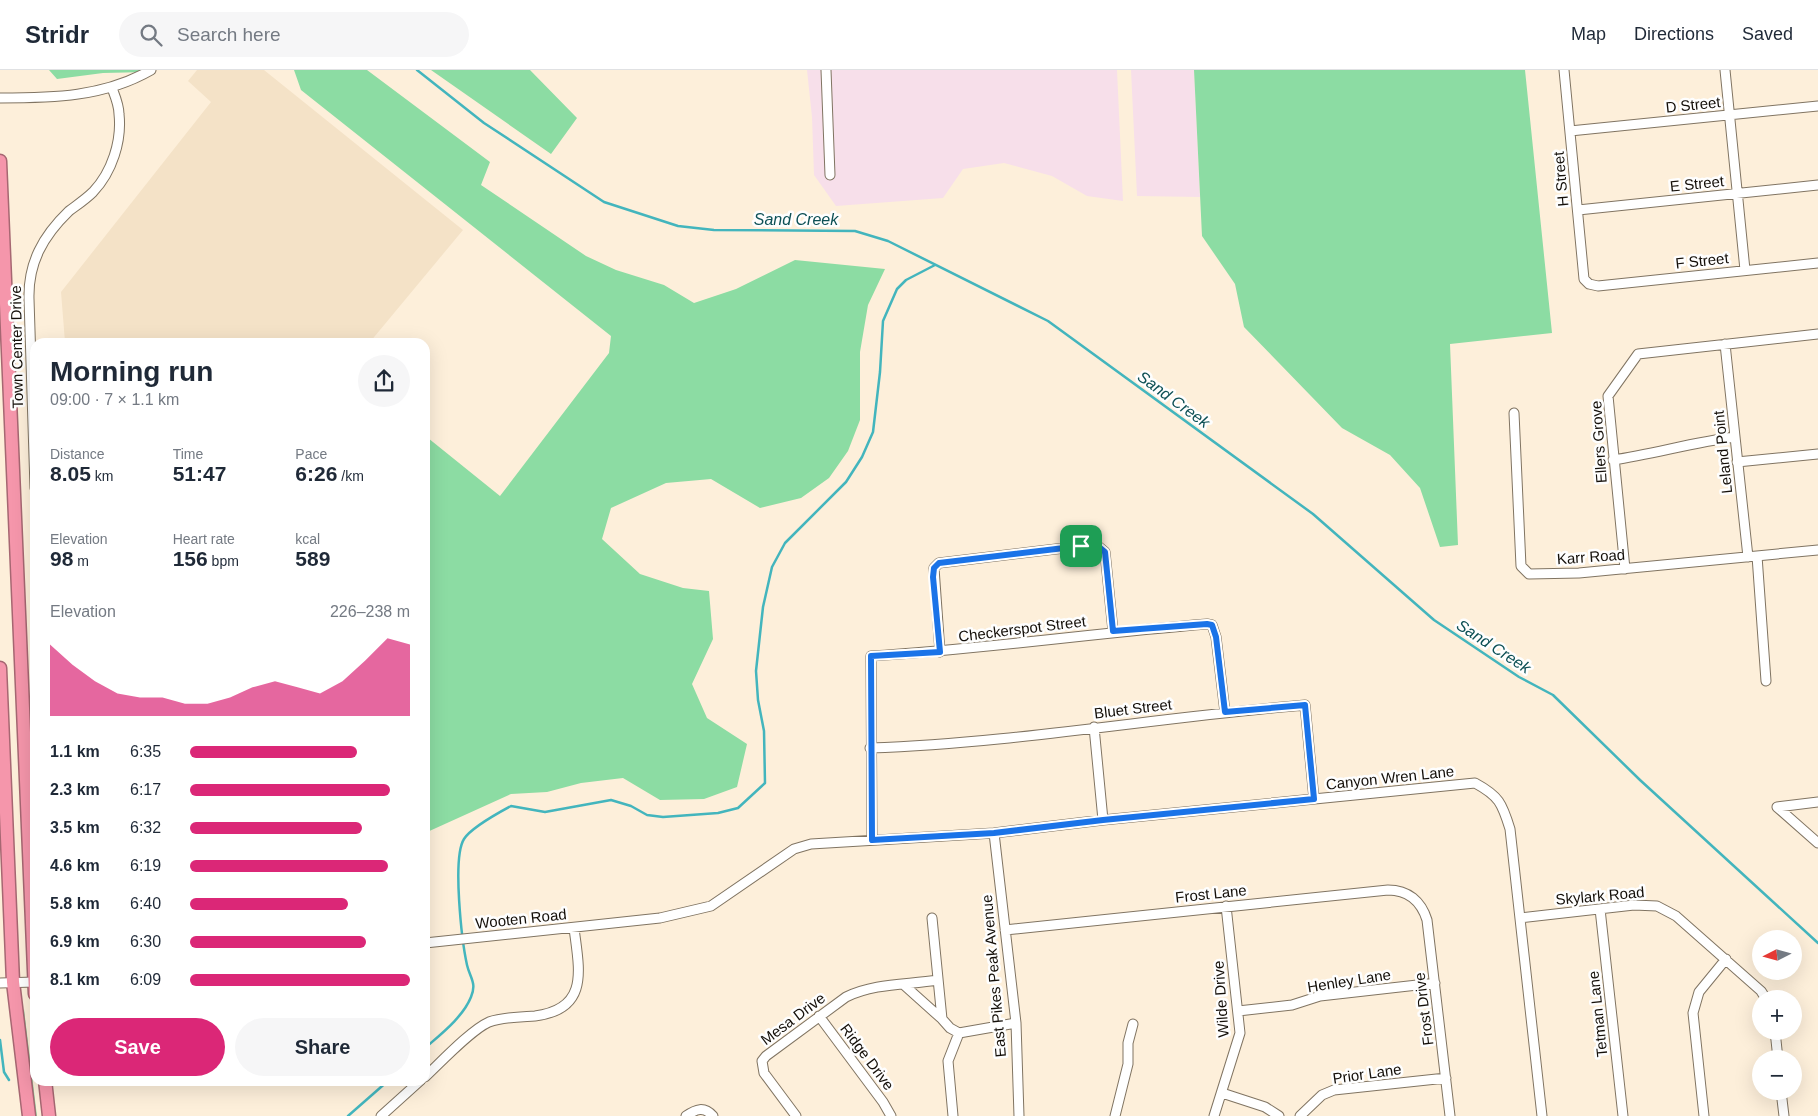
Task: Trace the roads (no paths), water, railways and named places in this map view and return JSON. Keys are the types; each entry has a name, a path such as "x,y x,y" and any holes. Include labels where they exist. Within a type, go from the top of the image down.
{"highway":[{"path":"0,162 30,868"},
{"path":"0,668 6,983 28,1116"},
{"path":"46,1086 49,1116"}],"street":[{"path":"0,98 68,96 112,88 151,70"},
{"path":"826,70 830,175"},
{"name":"H Street","path":"1564,70 1584,279 1587,286"},
{"path":"1725,70 1745,270"},
{"name":"Town Center Drive","path":"30,338 29,299 30,273 33,261 48,235 65,215 93,192 110,166 118,141 120,112 112,88"},
{"name":"D Street","path":"1570,131 1818,106"},
{"name":"E Street","path":"1578,210 1818,185"},
{"name":"F Street","path":"1587,286 1818,263"},
{"name":"Ellers Grove","path":"1625,569 1608,396 1638,354 1818,334"},
{"name":"Leland Point","path":"1725,344 1748,557"},
{"name":"Karr Road","path":"1514,413 1521,566 1524,571 1534,575 1625,569 1818,550"},
{"path":"1613,460 1735,437"},
{"path":"1738,462 1818,454"},
{"path":"940,652 934,568 939,563 1018,552 1081,546 1099,547 1105,552 1113,631"},
{"path":"1758,556 1766,681"},
{"name":"Checkerspot Street","path":"872,840 871,656 940,652 1113,631 1207,624 1212,625 1216,637 1225,712"},
{"name":"Bluet Street","path":"870,748 954,744 1225,712 1305,705 1314,799"},
{"path":"1094,727 1103,820"},
{"name":"Canyon Wren Lane","path":"620,922 660,918 711,906 794,849 828,842 994,833 1103,820 1475,783 1490,790 1503,804 1510,829 1542,1116"},
{"path":"1818,802 1777,807 1818,843"},
{"name":"East Pikes Peak Avenue","path":"994,833 1016,1023 1019,1116"},
{"name":"Frost Lane","path":"1005,930 1388,890 1405,892 1417,902"},
{"name":"Frost Drive","path":"1417,902 1427,920 1450,1116"},
{"name":"Skylark Road","path":"1520,918 1645,904 1657,906 1676,916 1760,990"},
{"name":"Wilde Drive","path":"1214,1116 1239,1041 1238,1011 1226,906"},
{"name":"Tetman Lane","path":"1600,909 1622,1116"},
{"path":"932,918 942,1019"},
{"name":"Wooten Road","path":"430,942 620,922"},
{"path":"430,1073 487,1023 548,1014 564,1007 578,984 574,928"},
{"path":"1704,1116 1693,1013 1699,992 1726,960"},
{"name":"Mesa Drive","path":"796,1116 764,1073 762,1061 766,1056 819,1016 856,992 879,985 904,985 938,980"},
{"path":"6,983 30,985"},
{"name":"Henley Lane","path":"1238,1011 1292,1005 1320,996 1435,983"},
{"path":"904,985 950,1028 959,1033 1016,1023"},
{"name":"Ridge Drive","path":"819,1016 884,1102 891,1116"},
{"path":"1115,1116 1128,1064 1128,1044 1134,1024"},
{"path":"953,1116 948,1061 959,1033"},
{"name":"Prior Lane","path":"1300,1116 1322,1095 1334,1090 1446,1078"},
{"path":"381,1116 414,1086"},
{"path":"1222,1093 1264,1107 1279,1116"},
{"path":"1783,1100 1784,1116"},
{"path":"686,1116 699,1108 706,1110 713,1116"}],"waterway":[{"name":"Sand Creek","path":"417,70 484,123 604,202 678,226 714,230 855,231 888,241 1048,321 1313,514 1434,620 1519,677 1553,695 1640,780 1818,943"},
{"path":"430,1044 463,1011 473,992 463,938 458,881 460,849 464,839 472,830 511,806 545,812 611,800 631,806 647,815 663,817 718,813 738,808 765,783 764,731 758,700 756,671 763,607 772,567 785,543 846,482 862,457 873,432 880,372 883,321 897,289 906,280 935,265"},
{"path":"0,1040 4,1072 9,1080"},
{"path":"348,1116 382,1086"}]}
